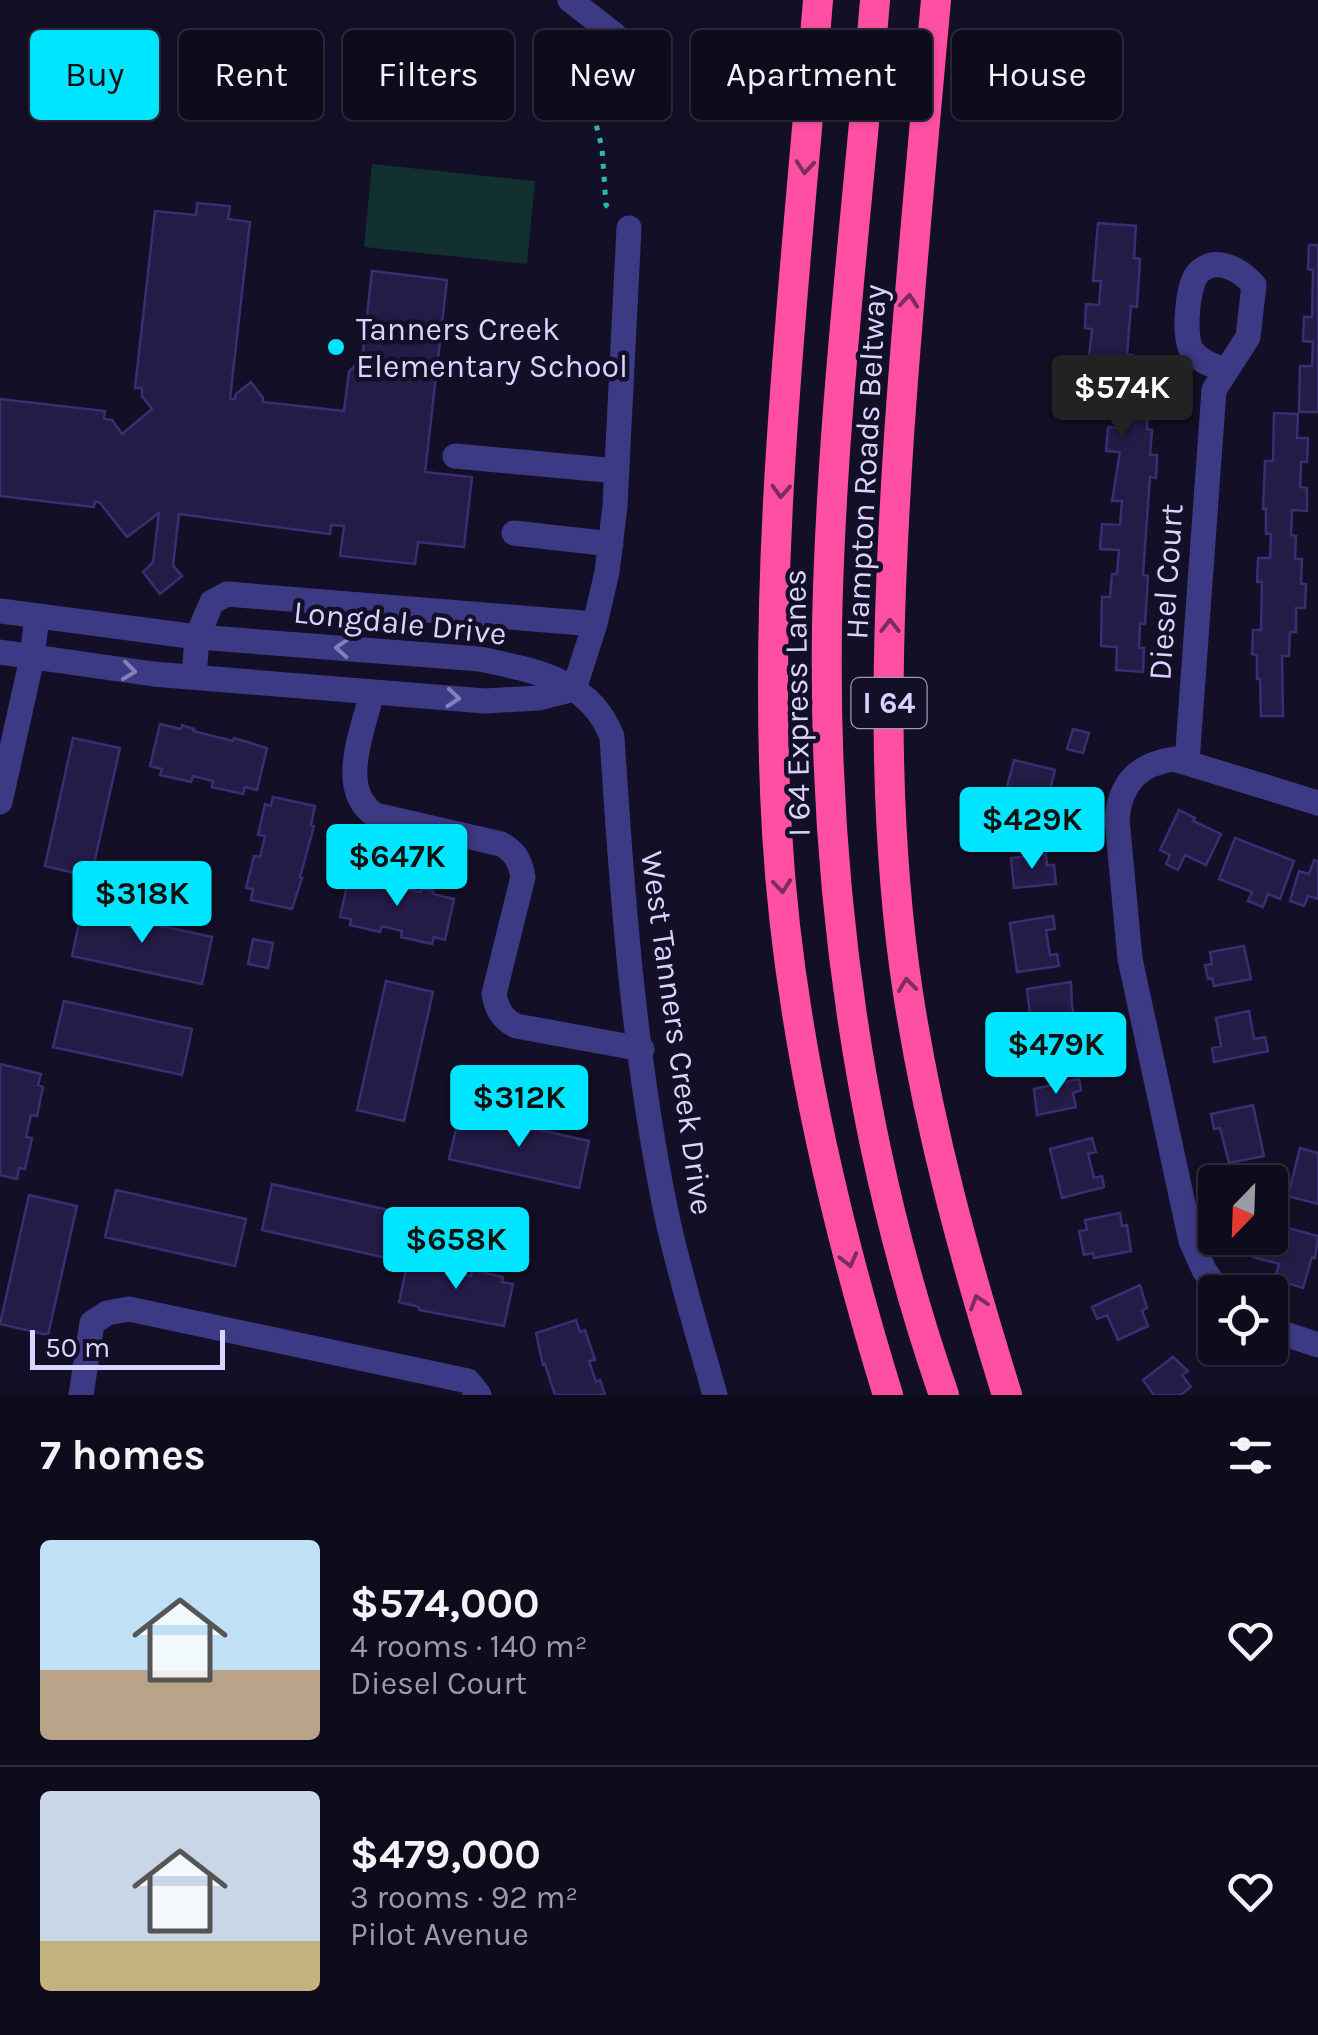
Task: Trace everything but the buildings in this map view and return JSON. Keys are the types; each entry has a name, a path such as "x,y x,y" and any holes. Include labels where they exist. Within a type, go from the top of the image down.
{"highway":[{"path":"818,0 785,410 777,572 777,832 802,1038 826,1165 861,1307 888,1395"},
{"name":"I 64 Express Lanes","path":"875,0 836,457 827,626 829,796 841,937 889,1214 944,1395"},
{"name":"Hampton Roads Beltway","path":"936,0 906,336 890,573 889,762 908,992 944,1178 1006,1395"}],"street":[{"path":"570,0 609,30"},
{"path":"574,689 595,624 610,544 629,228"},
{"name":"Diesel Court","path":"1187,762 1214,390 1226,370"},
{"path":"455,456 617,471"},
{"path":"514,533 610,544"},
{"path":"194,677 197,637 212,602 227,594 595,624"},
{"name":"Longdale Drive","path":"0,610 197,637 480,659 524,669 574,689"},
{"path":"0,802 32,658 37,616"},
{"name":"Longdale Drive","path":"0,652 194,677 508,701 574,689"},
{"name":"West Tanners Creek Drive","path":"574,689 588,697 604,715 612,737 618,837 642,1050 666,1210 715,1395"},
{"path":"372,692 354,776 356,796 365,808 375,815 501,844 513,851 520,863 523,876 494,994 496,1008 516,1026 642,1050"},
{"path":"1207,1275 1191,1242 1130,959 1117,819 1119,800 1126,784 1140,770 1174,759 1318,803"},
{"path":"81,1395 92,1323 108,1313 129,1309 468,1381 478,1395"},
{"path":"1288,1335 1318,1345"}],"path":[{"path":"595,120 606,205 629,228"}],"green space":[{"path":"372,164 535,181 527,264 364,247"}],"place":[{"name":"Tanners Creek Elementary School","path":"336,347"}]}
